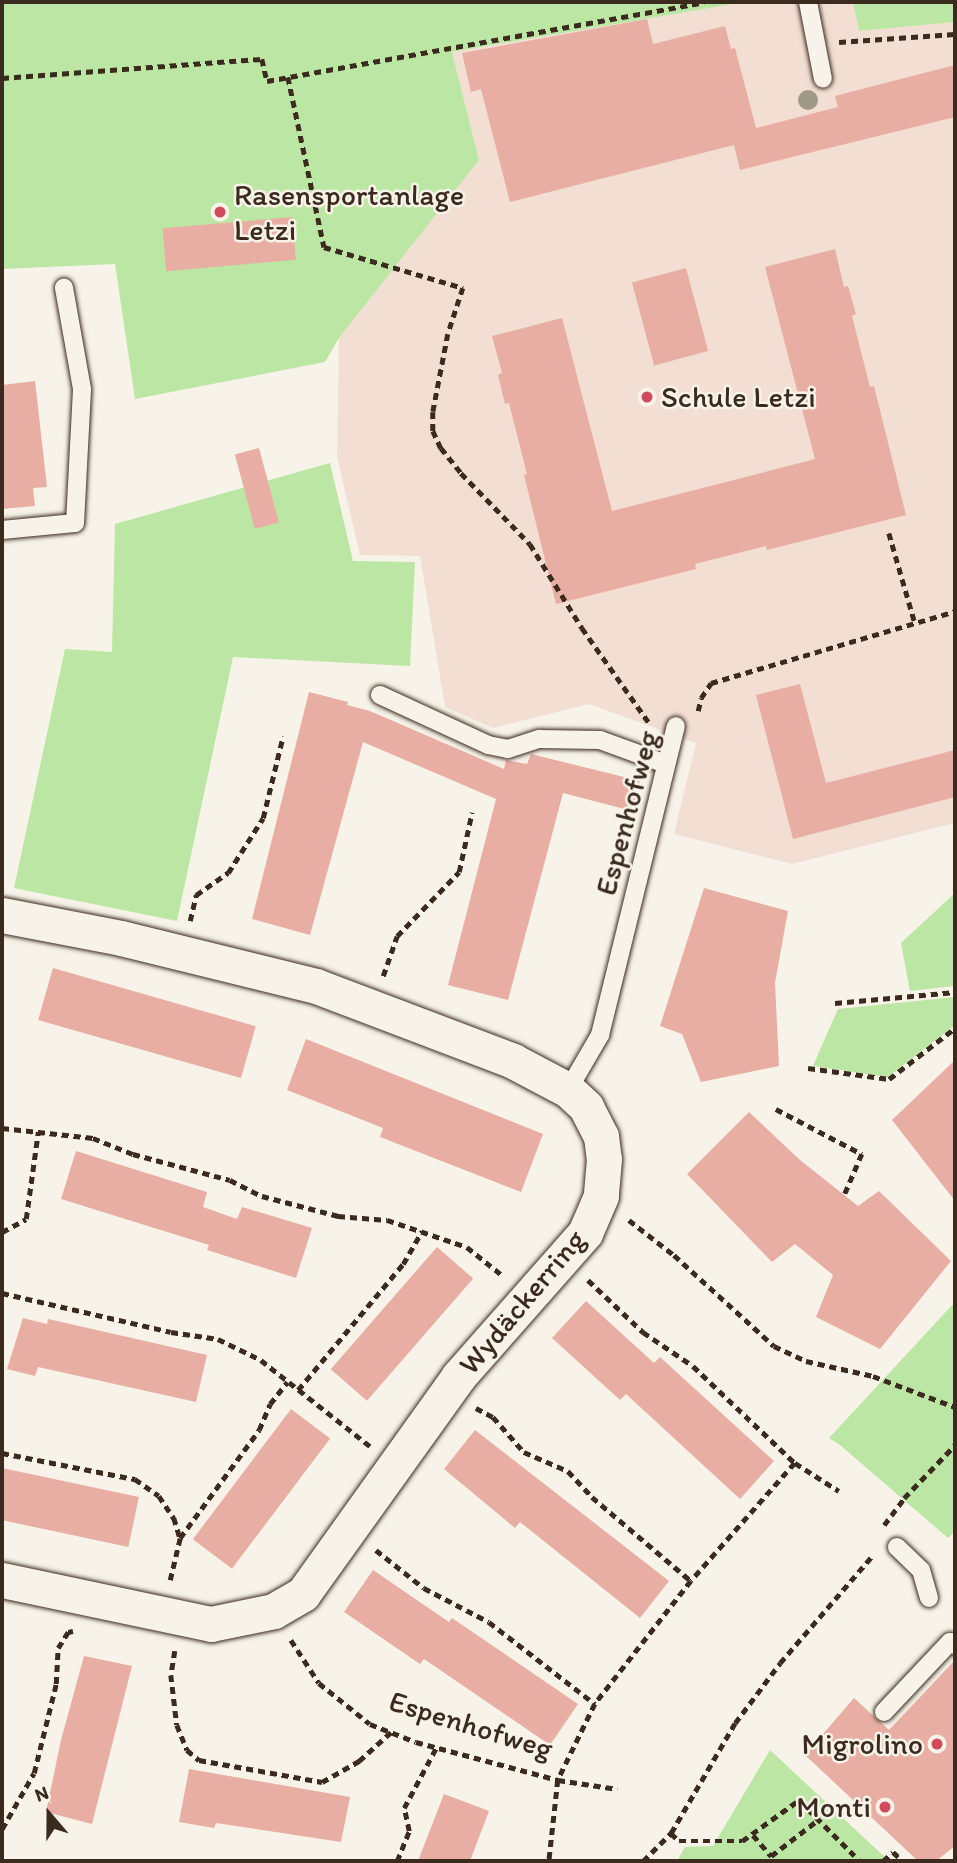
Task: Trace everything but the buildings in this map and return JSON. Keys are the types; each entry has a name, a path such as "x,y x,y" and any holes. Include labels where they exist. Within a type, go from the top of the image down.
{"street":[{"name":"Wydäckerring","path":"2,915 121,938 316,986 513,1061 568,1090 586,1107 596,1124 604,1159 601,1196 585,1233 459,1376 303,1594 274,1611 211,1624 2,1580"}],"lane":[{"path":"808,2 818,44 822,79"},
{"path":"2,530 75,523 82,389 64,288"},
{"path":"380,695 488,745 508,749 538,739 600,740 666,764"},
{"name":"Espenhofweg","path":"568,1090 600,1035 673,734"},
{"path":"897,1547 921,1570 929,1598"},
{"path":"884,1712 950,1642 955,1645"}],"path":[{"path":"2,78 262,59 267,81 704,2"},
{"path":"818,44 955,34"},
{"path":"289,77 324,247 463,288 448,334 433,412 433,431 441,448 461,473 530,544 582,628 650,724 673,734"},
{"path":"889,533 915,623"},
{"name":"Espenhofweg","path":"673,734 694,723 701,698 711,683 955,611"},
{"path":"189,925 196,895 228,873 263,818 283,736"},
{"path":"381,980 397,936 459,872 472,812"},
{"path":"835,1003 955,992"},
{"path":"808,1068 889,1079 955,1028"},
{"path":"776,1109 862,1154 845,1196"},
{"path":"2,1128 93,1138 133,1154 230,1180 262,1196 338,1216 387,1220 467,1247 510,1282"},
{"path":"2,1232 26,1219 38,1132"},
{"path":"627,1219 674,1255 774,1346 806,1361 873,1376 930,1395 955,1407"},
{"path":"298,1390 403,1264 422,1231"},
{"path":"582,1275 643,1332 692,1366 795,1463 839,1491"},
{"path":"2,1293 171,1332 218,1339 261,1360 370,1447"},
{"path":"167,1591 180,1538 259,1430 270,1404 288,1382"},
{"path":"471,1405 493,1417 524,1452 568,1471 592,1497 691,1581"},
{"path":"880,1530 904,1498 955,1445"},
{"path":"2,1453 135,1479 159,1496 174,1518 180,1538"},
{"path":"617,1789 558,1780 595,1704 691,1581 795,1463"},
{"path":"372,1548 424,1587 489,1622 595,1704"},
{"path":"643,1861 671,1833 735,1723 780,1663 871,1559 874,1550"},
{"path":"2,1829 34,1773 56,1684 58,1648 68,1632 81,1628"},
{"name":"Espenhofweg","path":"287,1633 319,1683 370,1724 436,1748 558,1780 549,1861"},
{"path":"176,1644 171,1675 177,1725 187,1750 199,1760 322,1782 359,1761 391,1732"},
{"path":"397,1861 409,1831 404,1808 436,1748"},
{"path":"671,1833 679,1841 742,1841 799,1800 860,1861"},
{"path":"753,1835 771,1856 818,1821"},
{"path":"883,1861 893,1852 903,1861"}],"shaded area":[{"name":"Schule Letzi","path":"745,2 853,2 859,31 955,22 955,823 792,864 674,834 696,743 589,704 493,728 445,707 420,556 360,555 337,457 339,338 479,160 452,52"}],"green space":[{"name":"Rasensportanlage Letzi","path":"2,2 745,2 452,52 479,160 339,338 325,362 135,399 115,264 2,269"},
{"path":"853,2 955,2 955,22 859,31"},
{"path":"330,463 353,561 415,562 410,666 233,657 177,921 14,888 65,649 112,652 115,524"},
{"path":"955,893 955,986 910,991 901,943"},
{"path":"955,997 955,1025 888,1077 813,1066 838,1009"},
{"path":"955,1302 955,1531 948,1538 829,1438"},
{"path":"770,1750 889,1861 677,1861 685,1847 713,1846"}],"place":[{"name":"Rasensportanlage Letzi","path":"220,212"},
{"name":"Schule Letzi","path":"647,397"},
{"name":"Migrolino","path":"937,1744"},
{"name":"Monti","path":"885,1807"}]}
